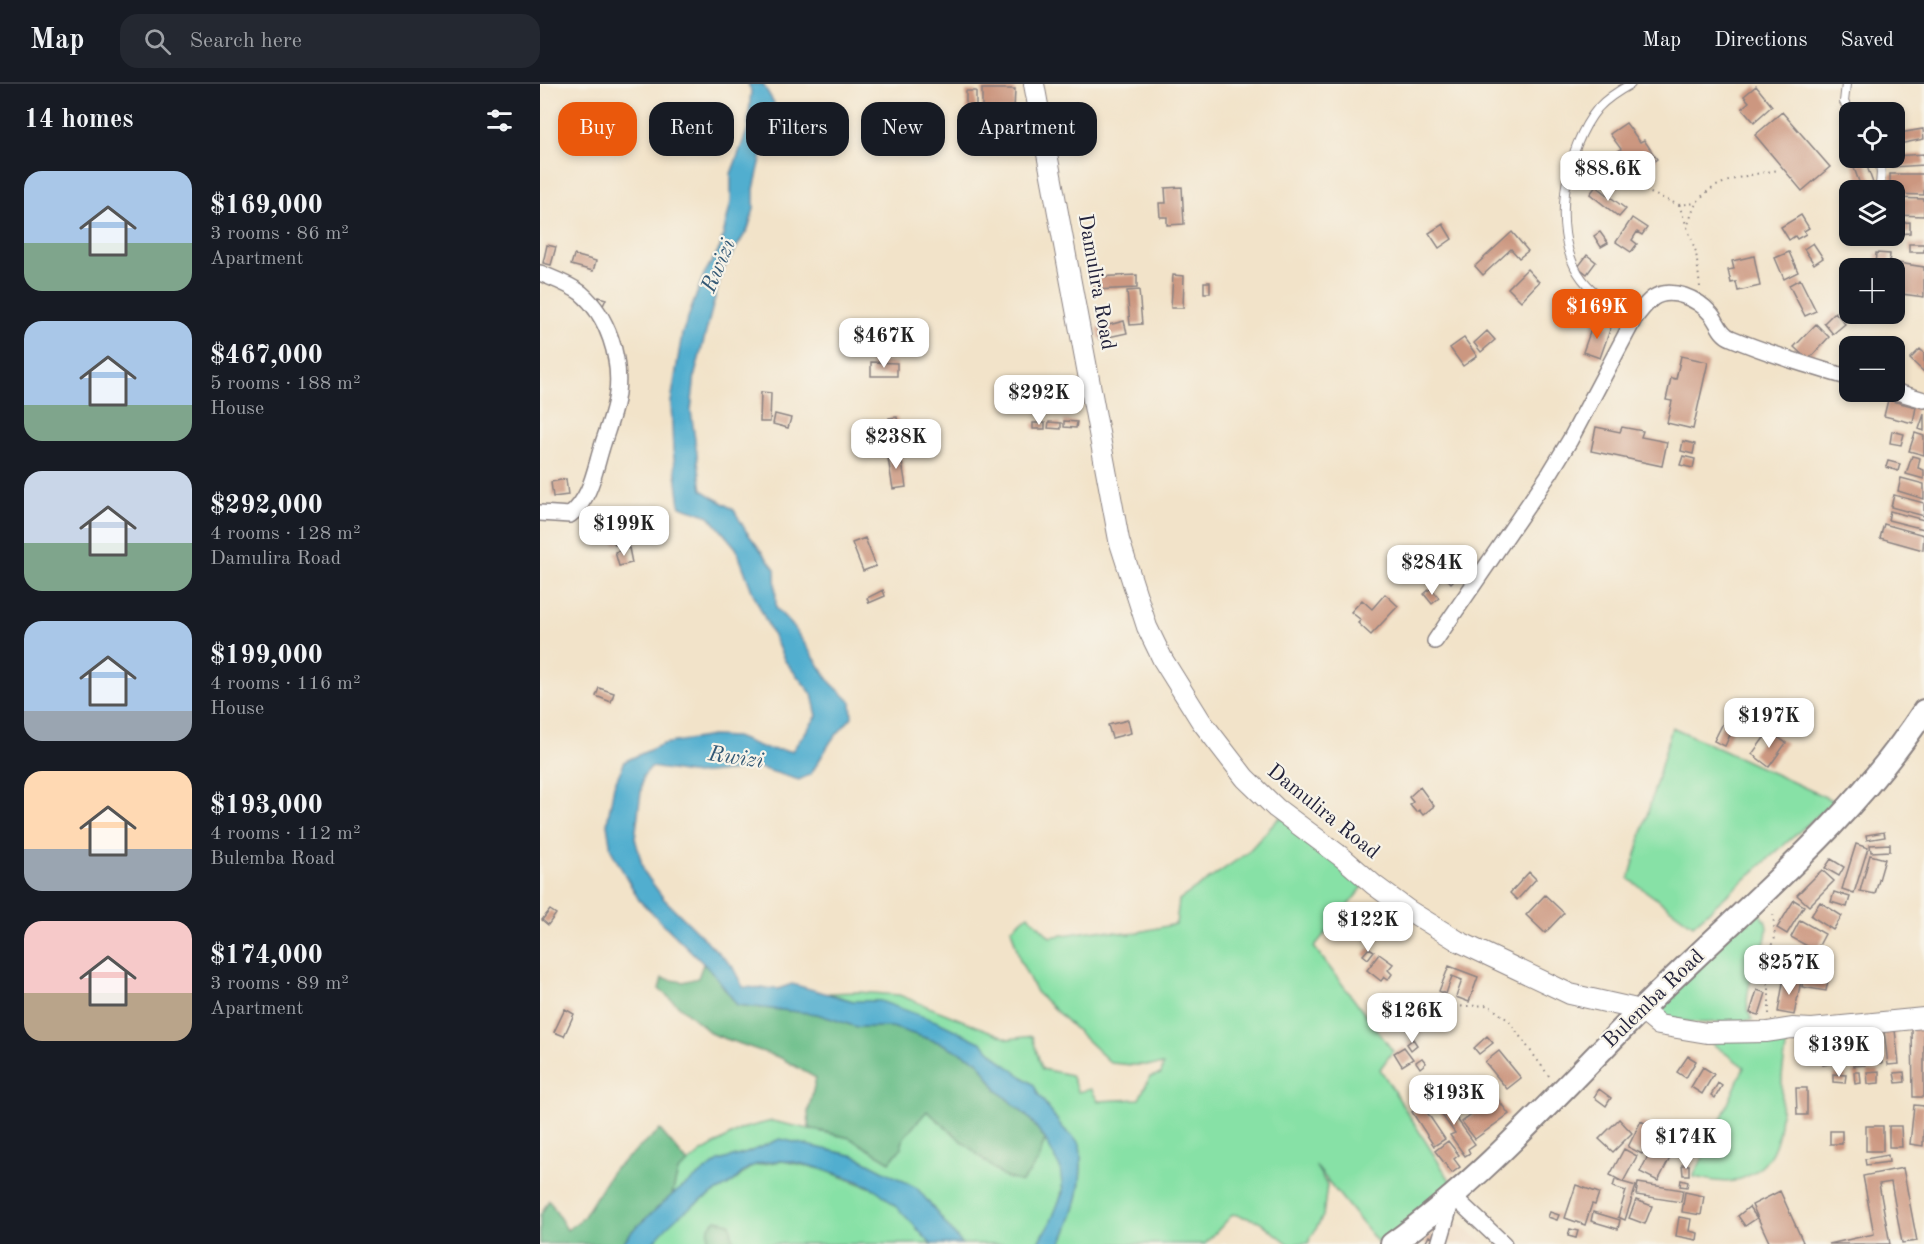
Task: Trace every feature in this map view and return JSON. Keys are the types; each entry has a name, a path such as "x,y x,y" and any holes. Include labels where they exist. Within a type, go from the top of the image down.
{"main road":[{"name":"Bulemba Road","path":"1392,1244 1453,1196 1562,1093 1641,1010 1768,890 1852,804 1924,711"}],"street":[{"name":"Damulira Road","path":"1034,84 1119,540 1147,627 1184,695 1245,778 1276,808 1408,910 1458,941 1570,994 1641,1010 1659,1025 1688,1032 1728,1034 1767,1032 1924,1018"},
{"path":"540,273 567,284 581,294 595,310 612,344 618,378 617,396 590,487 583,502 570,515 540,513"},
{"path":"1435,641 1555,465 1635,319 1647,303 1656,296 1676,294 1685,296 1702,304 1728,337 1777,356 1839,375"},
{"path":"1905,394 1924,400"},
{"path":"1440,1244 1453,1196 1504,1244"}],"lane":[{"path":"1631,84 1599,107 1585,128 1570,163 1564,224 1569,249 1578,273 1597,294 1635,319"},
{"path":"1844,102 1846,84"}],"path":[{"path":"1687,227 1696,203 1714,187 1748,176 1778,170"},
{"path":"1634,186 1679,205 1696,203"},
{"path":"1679,205 1696,252 1702,304"},
{"path":"1767,1032 1769,985 1758,978 1775,938 1775,916 1768,890"},
{"path":"1449,1007 1488,1005 1495,1010 1508,1020 1562,1093"}],"shaded area":[{"path":"1452,1218 1485,1244 1414,1244 1435,1228"}],"green space":[{"path":"1672,727 1834,801 1693,925 1629,879"},
{"path":"1280,817 1367,882 1314,947 1393,1051 1380,1069 1453,1185 1381,1244 1315,1165 1327,1185 1323,1216 1308,1243 1289,1244 1259,1221 1233,1214 1205,1244 1061,1244 1078,1196 1081,1171 1080,1144 1062,1127 1034,1085 1002,1062 982,1043 880,1001 853,1001 828,993 859,992 899,995 1009,1039 1032,1036 1042,1069 1071,1075 1078,1092 1091,1089 1098,1101 1139,1099 1150,1077 1161,1074 1163,1065 1111,1063 1036,992 1020,960 1011,929 1028,915 1050,937 1097,930 1130,934 1176,924 1179,900 1247,853"},
{"path":"1751,904 1765,920 1767,933 1750,982 1748,1008 1752,1020 1698,1023 1674,1019 1647,1008"},
{"path":"703,964 714,974 737,1005 817,1014 857,1027 892,1027 941,1043 978,1061 997,1090 1030,1119 1045,1139 1038,1161 1022,1182 1004,1177 927,1111 904,1137 901,1148 890,1162 850,1138 809,1128 808,1112 816,1078 781,1058 712,1034 659,989 662,978 683,982 698,978"},
{"path":"1788,1032 1782,1078 1780,1126 1771,1154 1751,1175 1734,1181 1719,1182 1693,1177 1744,1067 1703,1037"},
{"path":"927,1111 1004,1177 1038,1161 1045,1139 1056,1157 1063,1179 1057,1209 1036,1244 962,1244 917,1188 855,1156 780,1139 747,1153 719,1161 672,1195 678,1171 702,1152 741,1129 772,1121 850,1138 890,1162 901,1148 904,1137"},
{"path":"660,1130 688,1163 678,1171 672,1195 633,1230 622,1244 540,1244 540,1216 549,1200 567,1230 583,1218 612,1171"},
{"path":"782,1161 821,1169 877,1190 907,1216 931,1244 740,1244 733,1241 708,1240 707,1244 652,1244 661,1231 686,1209 736,1180 752,1166"},
{"path":"716,1220 730,1223 733,1240 740,1244 707,1244 709,1227"}],"water":[{"path":"748,84 763,84 773,102 750,102 751,90"},
{"name":"Rwizi","path":"746,133 746,156 762,156 754,189 754,209 748,229 722,271 695,374 691,411 702,490 734,510 746,531 775,569 776,608 792,625 831,683 851,702 852,717 831,741 811,774 799,780 754,766 740,770 696,774 651,767 643,776 635,838 644,872 664,899 732,966 743,987 778,989 792,984 853,1001 880,1001 938,1022 982,1043 1002,1062 1034,1085 1062,1127 1080,1144 1081,1171 1078,1195 1061,1244 1036,1244 1048,1228 1063,1192 1060,1168 1045,1139 1030,1119 997,1090 978,1061 941,1043 892,1027 857,1027 817,1014 737,1005 714,974 639,900 611,850 607,824 614,785 625,761 663,744 712,736 736,737 766,749 792,751 817,716 812,694 785,661 752,591 736,548 709,516 680,506 673,450 671,402 682,334 704,274 720,248 731,202 731,174"},
{"path":"780,1139 855,1156 917,1188 962,1244 931,1244 900,1210 871,1187 818,1168 780,1161 748,1168 731,1184 677,1218 652,1244 622,1244 633,1230 672,1195 719,1161 747,1153"}],"building":[{"path":"1756,86 1772,106 1754,122 1742,108 1749,102 1744,96"},
{"path":"982,89 1015,89 1014,102 982,102"},
{"path":"966,91 976,91 976,102 966,102"},
{"path":"1782,112 1830,167 1802,191 1755,135"},
{"path":"1626,123 1640,142 1644,140 1657,159 1643,169 1638,162 1626,169 1614,154 1621,149 1610,134"},
{"path":"1923,129 1924,139 1905,143 1905,132"},
{"path":"1924,154 1924,165 1905,166 1905,155"},
{"path":"1854,168 1868,168 1872,180 1858,180"},
{"path":"1890,174 1924,174 1924,195 1905,194 1905,180 1890,180"},
{"path":"1596,186 1626,209 1619,217 1590,194"},
{"path":"1182,187 1184,224 1167,225 1167,217 1160,217 1159,203 1166,203 1165,188"},
{"path":"1905,198 1924,199 1924,216 1905,215"},
{"path":"1801,215 1809,228 1804,231 1806,234 1789,240 1781,227"},
{"path":"1632,218 1647,228 1642,235 1637,232 1632,240 1637,244 1631,252 1616,242"},
{"path":"1905,222 1910,222 1910,233 1905,233"},
{"path":"1443,224 1452,239 1439,248 1429,233"},
{"path":"1512,232 1528,251 1519,258 1511,249 1483,275 1475,266"},
{"path":"1600,232 1608,243 1601,247 1594,236"},
{"path":"1813,243 1823,258 1814,264 1804,249"},
{"path":"1909,244 1924,244 1924,252 1909,252"},
{"path":"547,245 556,247 551,265 543,263"},
{"path":"1789,252 1798,272 1784,279 1775,258"},
{"path":"1876,253 1890,254 1890,258 1876,258"},
{"path":"574,255 596,261 593,271 571,265"},
{"path":"1587,255 1596,262 1587,274 1578,267"},
{"path":"1754,256 1760,286 1738,291 1736,282 1731,283 1728,270 1734,269 1732,261"},
{"path":"1905,264 1924,267 1924,297 1905,294"},
{"path":"1527,269 1539,282 1521,301 1508,288"},
{"path":"1137,275 1137,288 1093,290 1093,277"},
{"path":"1173,275 1184,276 1183,308 1171,308"},
{"path":"1800,279 1816,311 1805,316 1789,285"},
{"path":"1204,282 1210,282 1210,293 1204,293"},
{"path":"1139,290 1142,324 1130,325 1127,291"},
{"path":"599,297 606,299 601,310 595,307"},
{"path":"1835,312 1839,317 1839,324 1845,324 1833,334 1824,323"},
{"path":"1124,321 1127,333 1099,339 1097,328"},
{"path":"1594,321 1611,327 1600,358 1583,352"},
{"path":"1816,324 1829,337 1808,360 1794,347"},
{"path":"1487,331 1495,340 1481,352 1474,343"},
{"path":"1464,338 1477,356 1463,366 1450,348"},
{"path":"1920,349 1924,353 1924,372 1910,359"},
{"path":"1681,356 1708,362 1693,429 1667,423 1672,401 1666,400 1671,378 1676,379"},
{"path":"871,362 897,363 897,376 871,376"},
{"path":"761,392 771,393 770,422 760,422"},
{"path":"1888,402 1916,407 1913,423 1884,416"},
{"path":"775,414 791,418 788,428 773,424"},
{"path":"1924,414 1924,431 1919,429"},
{"path":"897,417 901,446 892,447 889,418"},
{"path":"1064,421 1077,422 1076,428 1064,427"},
{"path":"1049,422 1061,423 1061,429 1048,428"},
{"path":"1033,423 1045,423 1045,429 1033,429"},
{"path":"1596,427 1620,432 1622,427 1643,431 1641,437 1667,442 1662,466 1591,451"},
{"path":"1892,431 1904,434 1901,445 1890,443"},
{"path":"1915,433 1924,436 1924,455 1909,451"},
{"path":"1683,441 1695,444 1693,454 1681,451"},
{"path":"900,450 906,487 893,489 887,452"},
{"path":"1683,456 1695,459 1693,468 1680,465"},
{"path":"1912,456 1920,458 1918,468 1924,470 1924,479 1906,474"},
{"path":"1888,461 1900,464 1898,471 1886,467"},
{"path":"1901,478 1924,484 1924,499 1898,491"},
{"path":"566,479 568,495 553,497 551,482"},
{"path":"1894,495 1924,503 1924,516 1891,507"},
{"path":"1890,511 1924,520 1924,529 1888,520"},
{"path":"621,523 626,541 615,545 609,527"},
{"path":"1884,524 1924,535 1923,550 1880,538"},
{"path":"865,538 876,566 863,571 852,543"},
{"path":"629,548 632,563 619,566 615,552"},
{"path":"1455,556 1466,568 1451,583 1439,570"},
{"path":"1431,588 1439,598 1432,604 1424,594"},
{"path":"883,590 885,596 869,603 867,598"},
{"path":"1385,594 1398,606 1371,635 1358,623 1361,620 1351,612 1362,600 1372,609"},
{"path":"599,688 614,693 611,702 596,696"},
{"path":"1725,719 1735,724 1725,746 1714,741"},
{"path":"1128,720 1131,733 1112,738 1108,725"},
{"path":"1769,731 1786,743 1769,767 1752,754"},
{"path":"1420,787 1434,806 1423,815 1419,810 1416,812 1410,805 1413,802 1409,797"},
{"path":"1884,832 1885,837 1867,840 1866,835"},
{"path":"1856,844 1868,848 1854,893 1842,889"},
{"path":"1890,844 1890,851 1871,852 1870,845"},
{"path":"1870,855 1885,859 1875,894 1860,891"},
{"path":"1831,859 1844,867 1839,876 1825,868"},
{"path":"1822,870 1834,881 1809,906 1797,895"},
{"path":"1529,872 1536,879 1517,900 1510,893"},
{"path":"1834,892 1850,897 1847,907 1831,902"},
{"path":"1545,895 1564,913 1545,933 1526,915"},
{"path":"1794,900 1804,906 1787,934 1777,928"},
{"path":"1820,902 1842,916 1833,930 1811,916"},
{"path":"550,910 556,914 548,925 542,920"},
{"path":"1800,920 1825,934 1816,951 1791,937"},
{"path":"1369,948 1374,951 1368,959 1363,955"},
{"path":"1379,954 1393,964 1388,970 1392,974 1388,980 1384,977 1381,981 1367,970"},
{"path":"1805,965 1830,969 1826,991 1802,987"},
{"path":"1449,966 1478,977 1469,1002 1456,997 1462,980 1452,976 1446,994 1439,991"},
{"path":"1784,977 1801,981 1794,1015 1778,1012"},
{"path":"1757,990 1766,993 1759,1015 1750,1013"},
{"path":"565,1009 574,1014 564,1036 554,1032"},
{"path":"1912,1028 1924,1028 1924,1097 1913,1097"},
{"path":"1895,1030 1899,1064 1888,1065 1884,1031"},
{"path":"1879,1033 1881,1050 1872,1051 1870,1034"},
{"path":"1487,1036 1493,1043 1479,1054 1474,1048"},
{"path":"1413,1039 1417,1045 1411,1050 1407,1044"},
{"path":"1862,1039 1865,1065 1854,1066 1852,1040"},
{"path":"1404,1047 1413,1059 1402,1066 1394,1053"},
{"path":"1822,1050 1828,1050 1829,1064 1823,1065"},
{"path":"1499,1051 1521,1078 1507,1089 1485,1062"},
{"path":"1882,1055 1882,1063 1872,1063 1872,1056"},
{"path":"1688,1056 1696,1061 1686,1078 1677,1072"},
{"path":"1422,1058 1426,1063 1420,1068 1416,1062"},
{"path":"1703,1067 1714,1074 1702,1094 1691,1087"},
{"path":"1879,1071 1879,1083 1868,1084 1867,1072"},
{"path":"1854,1072 1860,1072 1861,1083 1855,1084"},
{"path":"1904,1072 1905,1082 1896,1083 1894,1073"},
{"path":"1833,1074 1846,1075 1845,1083 1833,1082"},
{"path":"1718,1083 1722,1086 1715,1098 1711,1095"},
{"path":"1796,1088 1807,1088 1807,1115 1797,1115"},
{"path":"1599,1089 1611,1098 1606,1106 1594,1097"},
{"path":"1439,1094 1475,1144 1468,1149 1470,1153 1465,1156 1450,1135 1455,1133 1431,1100"},
{"path":"1496,1097 1509,1114 1475,1139 1462,1122"},
{"path":"1422,1105 1445,1139 1434,1146 1412,1112"},
{"path":"1914,1105 1924,1106 1923,1146 1910,1144"},
{"path":"1619,1119 1632,1133 1613,1152 1599,1139"},
{"path":"1641,1121 1655,1129 1642,1154 1628,1147"},
{"path":"1866,1126 1883,1126 1883,1151 1866,1151"},
{"path":"1889,1126 1901,1126 1902,1147 1889,1147"},
{"path":"1663,1127 1681,1137 1658,1181 1640,1172"},
{"path":"1830,1131 1842,1131 1842,1144 1830,1144"},
{"path":"1448,1141 1459,1155 1454,1159 1460,1167 1452,1173 1435,1151"},
{"path":"1624,1149 1637,1156 1623,1182 1610,1175"},
{"path":"1888,1155 1889,1162 1866,1165 1865,1159"},
{"path":"1682,1165 1689,1165 1689,1175 1683,1175"},
{"path":"1903,1168 1917,1241 1902,1243 1891,1182 1879,1184 1890,1244 1829,1244 1874,1234 1863,1176"},
{"path":"1615,1180 1636,1186 1625,1220 1618,1217 1626,1191 1613,1187"},
{"path":"1681,1180 1688,1182 1687,1187 1680,1186"},
{"path":"1638,1183 1683,1190 1681,1202 1636,1195"},
{"path":"1576,1185 1599,1193 1595,1205 1592,1204 1585,1225 1565,1218"},
{"path":"1780,1191 1803,1242 1800,1244 1770,1244 1752,1205"},
{"path":"1685,1192 1704,1196 1701,1215 1682,1212"},
{"path":"1636,1200 1652,1206 1645,1224 1629,1218"},
{"path":"1749,1207 1757,1218 1745,1226 1738,1216"},
{"path":"1550,1212 1559,1215 1557,1220 1548,1217"},
{"path":"1593,1212 1620,1220 1618,1229 1591,1221"},
{"path":"1679,1217 1691,1219 1689,1231 1698,1233 1697,1240 1676,1236"},
{"path":"1570,1229 1578,1231 1576,1238 1568,1236"},
{"path":"1429,1236 1436,1239 1435,1244 1425,1244"}]}
